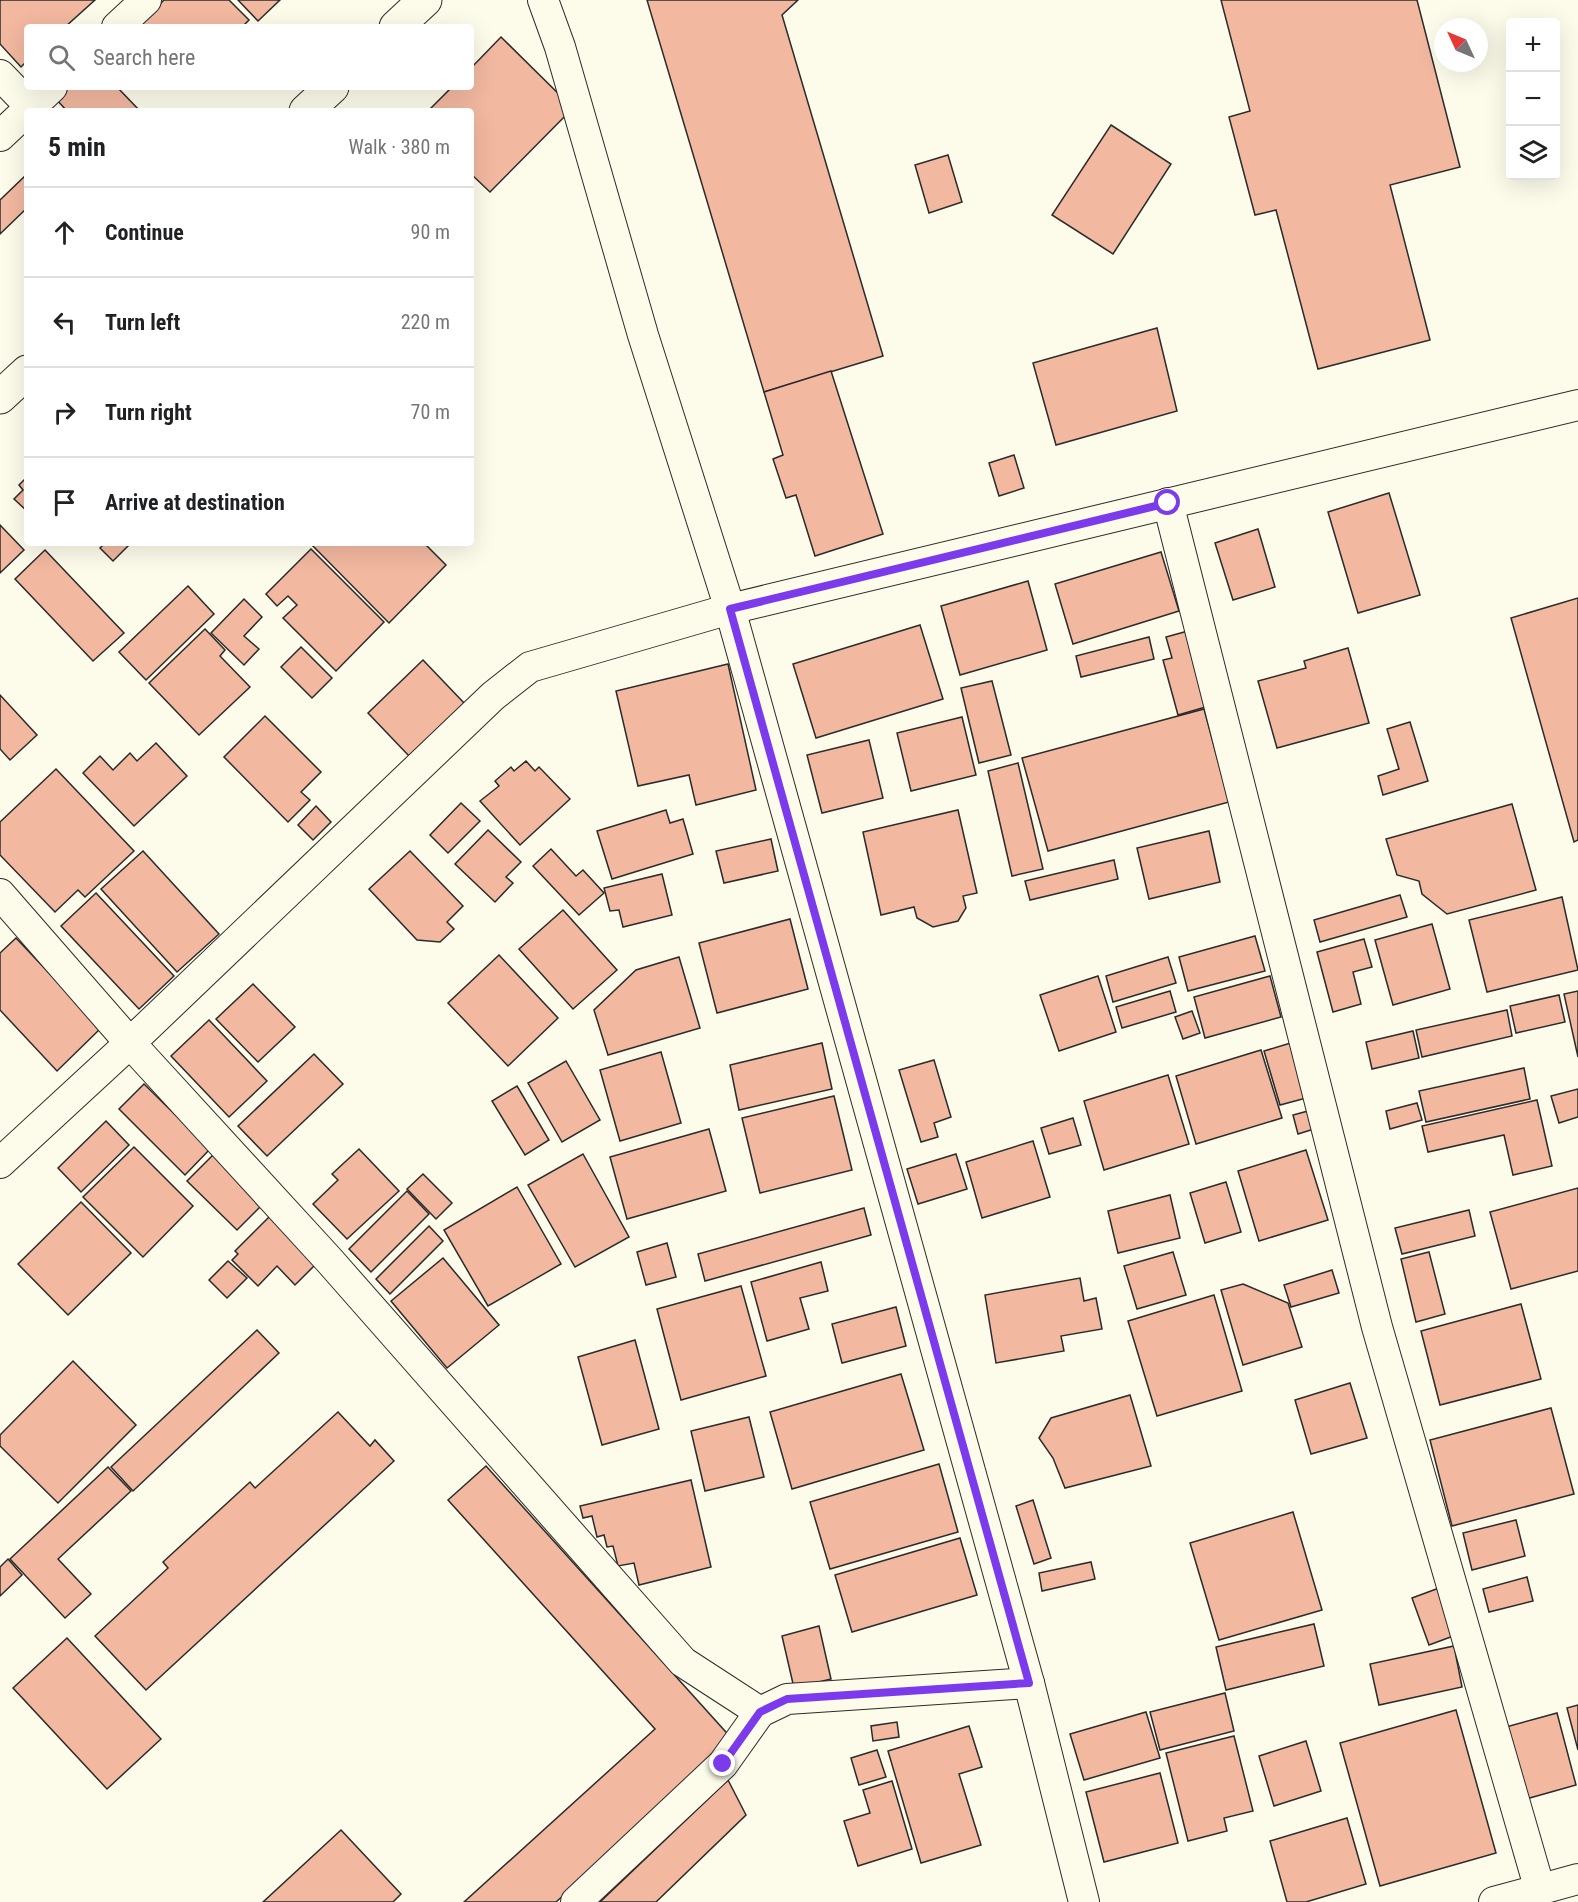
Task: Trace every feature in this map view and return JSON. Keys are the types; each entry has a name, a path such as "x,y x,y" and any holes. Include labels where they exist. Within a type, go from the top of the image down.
{"highway":[{"path":"399,24 425,0"},
{"path":"309,108 329,90"},
{"path":"0,397 24,375"}],"street":[{"path":"120,24 146,0"},
{"path":"543,0 560,47 643,335 730,609 1029,1683 1084,1902"},
{"path":"0,75 39,101"},
{"path":"0,136 24,114"},
{"path":"0,1163 130,1043 493,696 530,667 730,609 1578,405"},
{"path":"1168,503 1377,1327 1518,1897 1578,1879"},
{"path":"0,894 130,1043 329,1260 683,1662 760,1712"},
{"path":"576,1902 723,1764 760,1712 787,1699 1029,1683"}],"building":[{"path":"0,0 95,0 68,24 24,24 24,64 21,67 0,44"},
{"path":"164,0 229,0 249,20 245,24 140,24"},
{"path":"238,0 280,0 258,21"},
{"path":"647,0 798,0 782,15 883,356 764,392"},
{"path":"1221,0 1417,0 1460,167 1390,185 1430,340 1318,369 1276,210 1255,215 1229,117 1250,111"},
{"path":"501,37 573,108 490,192 474,177 474,108 431,108 449,90 474,90 474,65"},
{"path":"65,90 120,90 137,108 64,108 56,99"},
{"path":"1111,125 1171,164 1113,254 1052,215"},
{"path":"948,155 962,202 929,213 915,165"},
{"path":"24,177 24,211 0,234 0,200"},
{"path":"1157,328 1177,411 1056,445 1033,363"},
{"path":"831,371 883,534 815,556 796,495 786,498 773,459 783,455 764,392"},
{"path":"1014,455 1024,488 999,496 989,463"},
{"path":"24,480 24,508 14,499 23,490 19,485"},
{"path":"1389,493 1420,595 1358,613 1328,512"},
{"path":"0,525 24,550 0,573"},
{"path":"1258,529 1275,587 1233,600 1215,543"},
{"path":"102,546 128,546 113,561 100,548"},
{"path":"313,546 427,546 446,565 389,623"},
{"path":"311,549 384,622 336,671 283,618 297,605 288,596 277,606 266,594"},
{"path":"45,550 124,633 93,661 15,579"},
{"path":"1161,552 1179,611 1073,644 1055,584"},
{"path":"1028,581 1047,650 960,675 941,606"},
{"path":"188,586 214,614 146,680 119,652"},
{"path":"1578,598 1578,840 1574,842 1511,618"},
{"path":"244,599 262,617 244,636 259,649 244,665 211,633"},
{"path":"920,625 943,699 816,738 793,664"},
{"path":"205,629 225,650 220,656 250,687 199,735 149,683"},
{"path":"1188,631 1209,706 1178,715 1163,660 1172,658 1166,637"},
{"path":"1149,637 1154,659 1081,677 1076,656"},
{"path":"301,647 332,678 312,698 281,667"},
{"path":"1348,648 1369,723 1277,748 1258,681 1306,668 1304,661"},
{"path":"423,660 465,704 409,756 368,713"},
{"path":"728,664 756,790 696,805 689,775 638,786 616,691"},
{"path":"992,681 1011,755 979,763 961,688"},
{"path":"0,695 37,735 10,760 0,749"},
{"path":"1204,709 1229,802 1048,851 1022,758"},
{"path":"265,716 321,772 301,792 310,800 288,822 224,757"},
{"path":"962,717 976,775 911,791 897,733"},
{"path":"1410,722 1428,781 1383,795 1378,776 1399,769 1387,729"},
{"path":"869,740 883,798 822,813 807,755"},
{"path":"156,743 187,776 134,826 83,773 100,756 113,770 130,753 137,761"},
{"path":"526,761 535,771 539,767 570,799 520,845 480,801 499,786 495,781 511,767 514,771"},
{"path":"1018,763 1043,869 1012,876 988,771"},
{"path":"56,769 134,851 85,897 78,890 55,912 0,855 0,822"},
{"path":"461,803 480,821 448,853 430,835"},
{"path":"1512,804 1536,890 1447,914 1422,894 1419,881 1397,875 1386,839"},
{"path":"316,806 331,822 313,840 298,825"},
{"path":"666,810 670,823 683,819 693,854 612,879 597,831"},
{"path":"958,810 977,893 963,896 966,908 958,921 933,927 917,918 914,907 881,915 863,832"},
{"path":"488,830 521,862 506,877 513,883 495,902 455,864"},
{"path":"1209,831 1220,882 1149,899 1137,848"},
{"path":"771,839 778,871 724,883 716,851"},
{"path":"551,849 576,876 583,870 604,893 579,915 533,866"},
{"path":"143,851 219,934 177,972 101,889"},
{"path":"410,851 463,906 447,922 454,929 440,942 417,940 369,889"},
{"path":"1114,860 1118,879 1030,900 1025,881"},
{"path":"662,874 672,915 623,927 619,910 610,911 604,888"},
{"path":"96,893 174,976 139,1009 61,926"},
{"path":"1400,895 1407,917 1320,942 1314,920"},
{"path":"1562,897 1578,970 1487,992 1469,920"},
{"path":"563,910 617,970 573,1009 519,949"},
{"path":"790,919 808,989 717,1013 699,943"},
{"path":"1432,924 1450,989 1393,1005 1375,940"},
{"path":"1255,936 1265,971 1188,991 1179,957"},
{"path":"16,938 101,1028 57,1071 0,1010 0,953"},
{"path":"1364,939 1372,967 1353,972 1361,1004 1333,1012 1317,952"},
{"path":"499,955 558,1018 508,1066 448,1003"},
{"path":"679,957 700,1028 608,1055 594,1010 636,970"},
{"path":"1168,957 1176,983 1113,1002 1106,976"},
{"path":"1098,976 1116,1032 1059,1051 1040,995"},
{"path":"1270,976 1281,1017 1205,1038 1194,997"},
{"path":"253,984 295,1027 258,1062 216,1019"},
{"path":"1170,991 1176,1012 1122,1028 1116,1007"},
{"path":"1578,991 1578,1057 1564,994"},
{"path":"1559,995 1565,1022 1516,1033 1510,1006"},
{"path":"1507,1010 1512,1036 1422,1057 1416,1030"},
{"path":"1192,1011 1200,1033 1183,1039 1175,1017"},
{"path":"209,1020 267,1081 229,1117 171,1056"},
{"path":"1413,1031 1419,1058 1372,1069 1366,1042"},
{"path":"1294,1042 1310,1097 1280,1105 1264,1051"},
{"path":"822,1043 832,1089 739,1110 730,1065"},
{"path":"1261,1050 1282,1118 1196,1144 1176,1076"},
{"path":"661,1052 681,1123 620,1141 600,1070"},
{"path":"314,1054 343,1084 267,1156 238,1126"},
{"path":"934,1060 951,1117 934,1123 938,1137 921,1142 899,1070"},
{"path":"566,1061 600,1120 562,1142 528,1083"},
{"path":"1524,1068 1530,1099 1426,1122 1419,1091"},
{"path":"1168,1075 1189,1144 1104,1170 1084,1101"},
{"path":"144,1084 210,1149 185,1175 119,1109"},
{"path":"517,1086 549,1140 525,1155 492,1101"},
{"path":"1578,1089 1578,1117 1559,1123 1551,1096"},
{"path":"834,1096 852,1170 760,1193 742,1118"},
{"path":"1537,1100 1552,1166 1513,1175 1504,1135 1428,1152 1422,1126"},
{"path":"1417,1103 1422,1120 1390,1129 1386,1111"},
{"path":"1308,1111 1314,1129 1298,1134 1293,1115"},
{"path":"1073,1118 1081,1145 1049,1154 1041,1128"},
{"path":"106,1121 129,1145 81,1192 58,1168"},
{"path":"709,1129 726,1191 627,1219 610,1157"},
{"path":"1033,1141 1050,1197 982,1218 966,1162"},
{"path":"134,1147 193,1206 143,1257 83,1197"},
{"path":"359,1149 399,1191 347,1239 313,1204 338,1180 332,1174"},
{"path":"1306,1150 1328,1220 1259,1241 1238,1171"},
{"path":"583,1154 629,1237 575,1267 528,1185"},
{"path":"956,1154 967,1189 918,1204 907,1169"},
{"path":"213,1155 263,1204 237,1230 187,1181"},
{"path":"423,1174 452,1203 436,1219 407,1189"},
{"path":"1226,1182 1241,1232 1205,1243 1190,1193"},
{"path":"517,1187 561,1264 488,1306 444,1230"},
{"path":"1578,1188 1578,1271 1511,1289 1490,1212"},
{"path":"407,1191 429,1214 371,1272 349,1249"},
{"path":"1170,1195 1180,1238 1118,1253 1108,1211"},
{"path":"81,1202 131,1253 68,1315 18,1264"},
{"path":"864,1208 871,1235 705,1281 698,1254"},
{"path":"1469,1210 1475,1236 1402,1254 1395,1228"},
{"path":"270,1216 318,1262 295,1285 277,1266 258,1286 232,1260 238,1254 235,1251"},
{"path":"429,1226 443,1241 390,1294 376,1279"},
{"path":"667,1243 676,1277 646,1285 637,1252"},
{"path":"1173,1252 1186,1295 1137,1309 1124,1266"},
{"path":"1429,1252 1445,1314 1416,1322 1401,1259"},
{"path":"443,1258 499,1325 447,1368 391,1301"},
{"path":"228,1261 247,1278 227,1298 209,1280"},
{"path":"821,1262 828,1291 800,1298 809,1329 767,1341 751,1282"},
{"path":"1332,1270 1339,1293 1291,1307 1284,1285"},
{"path":"1080,1278 1084,1301 1096,1298 1102,1329 1061,1336 1064,1351 996,1363 985,1295"},
{"path":"1243,1284 1288,1303 1302,1347 1243,1365 1221,1290"},
{"path":"741,1286 766,1376 681,1400 657,1309"},
{"path":"1214,1295 1242,1391 1157,1416 1128,1321"},
{"path":"1521,1304 1541,1379 1440,1405 1421,1331"},
{"path":"896,1307 906,1346 842,1363 832,1324"},
{"path":"257,1330 279,1353 133,1491 111,1467"},
{"path":"635,1340 659,1429 602,1445 578,1357"},
{"path":"73,1361 136,1425 58,1503 0,1446 0,1435"},
{"path":"901,1374 924,1450 792,1489 770,1412"},
{"path":"1350,1383 1367,1438 1311,1454 1295,1400"},
{"path":"1130,1395 1151,1466 1065,1488 1053,1458 1039,1438 1051,1418"},
{"path":"1551,1408 1574,1494 1452,1526 1430,1440"},
{"path":"338,1412 370,1446 375,1440 394,1461 146,1690 95,1636 168,1568 163,1562 250,1482 255,1488"},
{"path":"749,1417 764,1477 705,1491 691,1431"},
{"path":"939,1464 958,1532 830,1569 810,1502"},
{"path":"486,1466 734,1741 556,1902 464,1902 655,1729 448,1500"},
{"path":"108,1467 131,1491 58,1559 91,1594 65,1618 10,1559"},
{"path":"691,1480 711,1567 639,1585 634,1563 618,1566 613,1546 607,1547 604,1535 597,1537 592,1516 583,1518 580,1506"},
{"path":"1033,1500 1051,1558 1034,1564 1016,1506"},
{"path":"1293,1512 1322,1610 1219,1640 1190,1543"},
{"path":"1516,1520 1525,1556 1472,1570 1463,1533"},
{"path":"960,1538 977,1595 852,1632 835,1575"},
{"path":"8,1559 22,1575 0,1596 0,1567"},
{"path":"1091,1562 1095,1579 1042,1591 1039,1573"},
{"path":"1527,1577 1533,1601 1489,1612 1483,1589"},
{"path":"1439,1588 1456,1635 1429,1645 1412,1598"},
{"path":"1314,1624 1324,1666 1226,1690 1216,1647"},
{"path":"819,1626 831,1679 794,1688 782,1636"},
{"path":"67,1638 161,1739 107,1789 13,1688"},
{"path":"1454,1646 1462,1687 1379,1705 1370,1664"},
{"path":"1225,1693 1234,1731 1160,1750 1150,1712"},
{"path":"1578,1705 1578,1750 1567,1708"},
{"path":"1456,1710 1496,1853 1380,1886 1340,1743"},
{"path":"1146,1712 1160,1758 1084,1780 1070,1734"},
{"path":"1557,1713 1576,1785 1526,1799 1506,1727"},
{"path":"897,1722 899,1737 873,1741 871,1726"},
{"path":"969,1726 982,1767 959,1774 981,1845 921,1863 888,1751"},
{"path":"1234,1736 1253,1811 1224,1818 1227,1831 1188,1841 1166,1753"},
{"path":"1306,1741 1321,1791 1274,1806 1259,1756"},
{"path":"877,1750 886,1777 859,1785 851,1758"},
{"path":"1160,1773 1178,1843 1104,1862 1086,1792"},
{"path":"728,1780 746,1815 656,1902 600,1902"},
{"path":"892,1781 912,1849 858,1866 844,1821 870,1813 863,1790"},
{"path":"1347,1818 1366,1884 1306,1902 1287,1902 1270,1841"},
{"path":"341,1830 401,1894 393,1902 263,1902"}],"route":[{"path":"723,1764 760,1712 787,1699 1029,1683 730,609 1168,503"}]}
